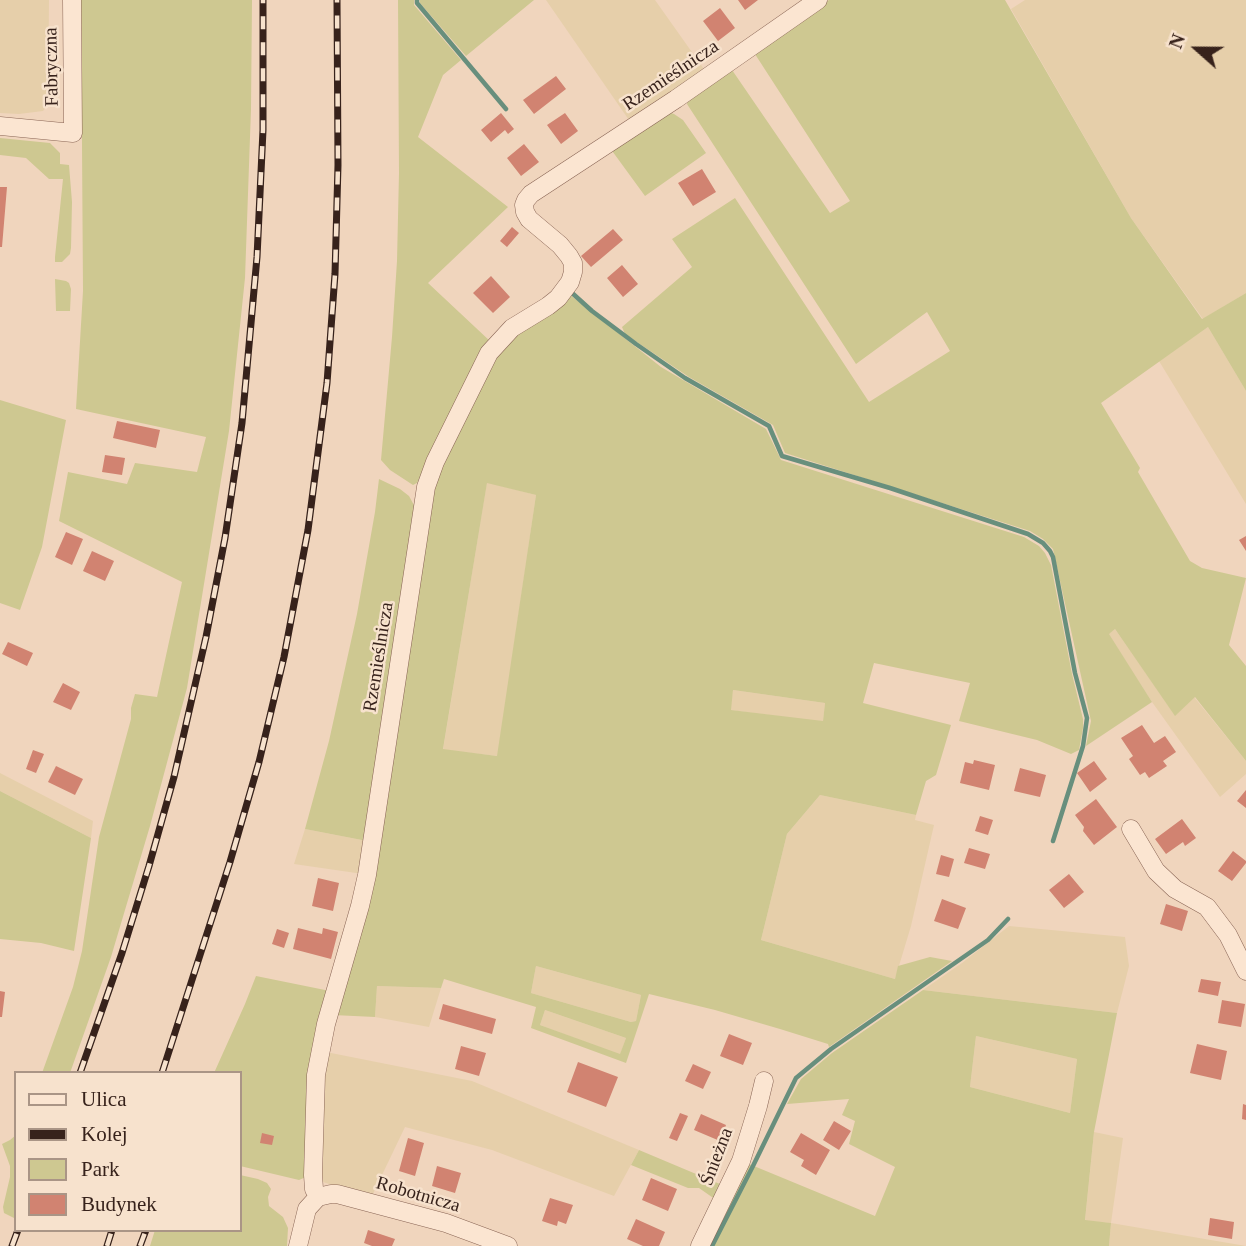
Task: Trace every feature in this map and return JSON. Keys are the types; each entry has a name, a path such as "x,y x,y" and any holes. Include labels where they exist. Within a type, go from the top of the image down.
{"street":[{"name":"Fabryczna","path":"0,126 73,133 72,0"},
{"name":"Rzemieślnicza","path":"317,1198 313,1175 316,1075 326,1024 367,875 426,486 435,462 489,353 513,328 558,298 570,282 573,272 573,263 560,245 529,219 525,212 526,200 818,0"},
{"path":"1131,829 1156,871 1175,889 1207,906 1228,935 1246,971"},
{"name":"Śnieżna","path":"700,1246 741,1161 764,1081"},
{"name":"Robotnicza","path":"317,1198 326,1194 337,1194 369,1202 446,1223 508,1246"},
{"path":"298,1246 307,1209 317,1198"}],"shaded area":[{"path":"0,0 49,0 48,105 43,111 0,113"},
{"path":"546,0 655,0 706,72 631,123"},
{"path":"1025,0 1246,0 1246,293 1203,319 1131,218 1011,9"},
{"path":"1208,327 1246,391 1246,504 1159,361"},
{"path":"487,482 536,495 498,756 443,750"},
{"path":"1115,629 1175,715 1194,697 1246,761 1246,774 1220,797 1152,702 1108,634"},
{"path":"733,690 825,703 823,722 730,710"},
{"path":"0,773 93,821 91,838 0,791"},
{"path":"820,795 916,815 915,820 934,825 911,926 895,979 761,940 787,834"},
{"path":"305,829 367,841 363,874 294,864"},
{"path":"1009,926 1125,937 1129,966 1117,1013 923,990"},
{"path":"536,966 641,995 636,1021 631,1022 531,993"},
{"path":"377,986 441,988 429,1027 375,1017"},
{"path":"545,1010 626,1038 620,1055 540,1025"},
{"path":"976,1036 1077,1059 1070,1113 970,1087"},
{"path":"326,1052 472,1081 639,1150 614,1196 492,1150 405,1127 371,1198 323,1182 319,1177"},
{"path":"1094,1132 1123,1138 1111,1223 1085,1221"},
{"path":"1111,1223 1246,1246 1109,1246"}],"green space":[{"path":"81,0 252,0 245,278 229,431 187,688 111,957 71,1071 43,1071 73,987 82,951 99,837 131,719 131,708 135,694 157,697 182,582 59,521 68,472 127,484 135,463 197,472 206,437 76,409 83,291"},
{"path":"398,0 414,0 414,5 461,60 443,75 418,137 508,207 428,283 491,342 417,483 413,485 390,470 381,460 397,261"},
{"path":"420,0 534,0 466,56"},
{"path":"829,0 1005,0 1131,218 1202,319 1246,293 1246,391 1208,327 1101,403 1190,561 1202,568 1246,578 1229,645 1246,666 1246,761 1195,697 1175,716 1115,629 1109,634 1152,702 1086,746 1091,721 1053,549 1043,539 1030,531 785,453 773,425 689,377 625,334 622,327 692,267 672,239 735,198 869,402 950,351 927,312 856,364 687,104 689,97 730,67 830,213 850,201 753,51"},
{"path":"668,112 683,120 706,153 645,196 610,148"},
{"path":"0,138 50,143 60,153 60,164 69,165 72,202 71,248 70,254 62,262 55,262 55,257 63,179 49,179 26,158 0,155"},
{"path":"55,279 69,283 70,311 56,311"},
{"path":"569,294 661,367 766,429 781,460 1024,537 1039,546 1051,565 1083,719 1079,750 1071,754 1037,740 959,721 970,683 874,663 863,703 951,725 936,775 926,781 916,815 820,795 787,834 761,940 895,979 898,966 930,957 952,961 829,1047 828,1044 780,1029 649,994 626,1063 531,1028 536,1007 444,979 441,988 377,986 375,1017 333,1015 435,472 493,357 510,337","holes":["487,483 536,495 497,756 443,749","733,690 825,703 823,721 731,710","536,966 641,995 636,1021 631,1022 531,993","545,1010 626,1038 620,1054 540,1025"]},
{"path":"0,400 66,420 42,547 20,610 0,603"},
{"path":"379,479 409,496 415,507 367,841 305,829 329,741 357,614"},
{"path":"0,791 91,838 74,951 41,943 0,939"},
{"path":"256,976 330,991 306,1177 299,1180 242,1166 242,1071 215,1071"},
{"path":"923,990 1117,1013 1094,1132 1085,1220 1111,1223 1109,1246 704,1246 749,1164 875,1216 895,1167 849,1144 855,1121 842,1115 849,1099 787,1104 801,1079 832,1053","holes":["976,1036 1077,1059 1070,1113 970,1087"]},
{"path":"14,1137 14,1218 4,1213 3,1207 10,1166 2,1144"},
{"path":"639,1150 727,1187 719,1202 699,1188 688,1188 631,1165"},
{"path":"242,1175 267,1183 271,1189 269,1206 283,1217 288,1228 287,1246 150,1246 154,1232 242,1232"}],"building":[{"path":"738,0 758,0 745,10"},
{"path":"720,8 735,28 718,41 703,21"},
{"path":"556,76 566,89 534,114 523,100"},
{"path":"501,113 514,129 508,134 505,130 491,142 481,130"},
{"path":"565,113 578,131 561,144 547,125"},
{"path":"524,144 539,162 521,176 507,158"},
{"path":"702,169 716,192 693,206 678,183"},
{"path":"0,187 7,187 2,247 0,247"},
{"path":"512,227 519,233 507,247 500,241"},
{"path":"613,229 623,240 591,267 581,256"},
{"path":"622,265 638,284 623,297 607,278"},
{"path":"491,276 510,297 493,313 473,293"},
{"path":"117,421 160,430 156,448 113,438"},
{"path":"105,455 125,458 122,475 102,472"},
{"path":"66,532 83,539 72,565 55,557"},
{"path":"1246,536 1246,551 1239,540"},
{"path":"92,551 114,561 105,581 83,571"},
{"path":"8,642 33,653 27,666 2,654"},
{"path":"63,683 80,692 71,710 53,702"},
{"path":"1142,725 1154,743 1165,736 1176,752 1163,761 1167,766 1149,778 1145,772 1140,775 1129,759 1133,756 1121,738"},
{"path":"33,750 44,754 36,773 26,769"},
{"path":"974,760 995,765 989,790 960,783 965,762 973,764"},
{"path":"1094,761 1107,779 1090,792 1077,773"},
{"path":"56,766 83,779 75,795 48,782"},
{"path":"1020,768 1046,775 1040,797 1014,791"},
{"path":"1246,790 1246,808 1237,801"},
{"path":"1096,799 1117,827 1094,845 1075,815"},
{"path":"980,816 993,820 988,835 975,831"},
{"path":"1182,819 1196,838 1185,846 1183,842 1166,854 1155,839"},
{"path":"969,848 990,854 985,869 964,863"},
{"path":"1233,851 1246,863 1232,881 1218,871"},
{"path":"941,855 954,859 949,877 936,874"},
{"path":"1069,874 1084,892 1064,908 1049,890"},
{"path":"318,878 339,883 333,911 312,906"},
{"path":"942,899 966,908 958,929 934,921"},
{"path":"1166,904 1188,911 1182,931 1160,924"},
{"path":"298,928 322,934 323,928 338,932 331,959 293,949"},
{"path":"277,929 289,933 284,948 272,944"},
{"path":"1201,979 1221,982 1218,996 1198,992"},
{"path":"0,991 5,992 2,1017 0,1017"},
{"path":"1222,1000 1245,1004 1241,1027 1218,1023"},
{"path":"443,1004 496,1019 492,1034 439,1019"},
{"path":"729,1034 752,1043 743,1065 720,1056"},
{"path":"1197,1044 1227,1051 1221,1080 1190,1073"},
{"path":"461,1046 486,1053 479,1076 455,1069"},
{"path":"578,1062 618,1077 606,1107 567,1092"},
{"path":"693,1064 711,1072 703,1089 685,1081"},
{"path":"1243,1104 1246,1105 1246,1120 1242,1119"},
{"path":"680,1113 688,1116 677,1141 669,1138"},
{"path":"701,1114 726,1125 720,1141 694,1130"},
{"path":"834,1121 851,1131 839,1150 823,1140"},
{"path":"262,1133 274,1136 272,1145 260,1143"},
{"path":"801,1133 830,1150 816,1175 801,1166 804,1160 790,1152"},
{"path":"408,1138 424,1143 415,1176 399,1171"},
{"path":"437,1166 461,1173 455,1193 432,1186"},
{"path":"651,1178 677,1189 668,1211 642,1200"},
{"path":"550,1198 573,1205 566,1224 558,1221 557,1226 542,1221"},
{"path":"1210,1218 1234,1222 1232,1239 1208,1235"},
{"path":"636,1219 665,1232 659,1246 643,1246 627,1239"},
{"path":"368,1230 395,1239 392,1246 372,1246 364,1243"}],"waterway":[{"path":"417,0 506,109"},
{"path":"572,290 571,292 592,311 685,378 769,426 782,456 890,488 1028,534 1050,551 1087,718 1083,746 1053,841"},
{"path":"712,1246 796,1078 831,1049 988,940 1008,919"}],"railway":[{"path":"81,1071 122,953 174,777 225,538 242,423 257,257 263,130 263,0"},
{"path":"163,1071 259,762 284,657 308,530 327,383 335,274 338,165 337,0"},
{"path":"12,1246 17,1232"},
{"path":"107,1246 111,1232"},
{"path":"140,1246 145,1232"}]}
